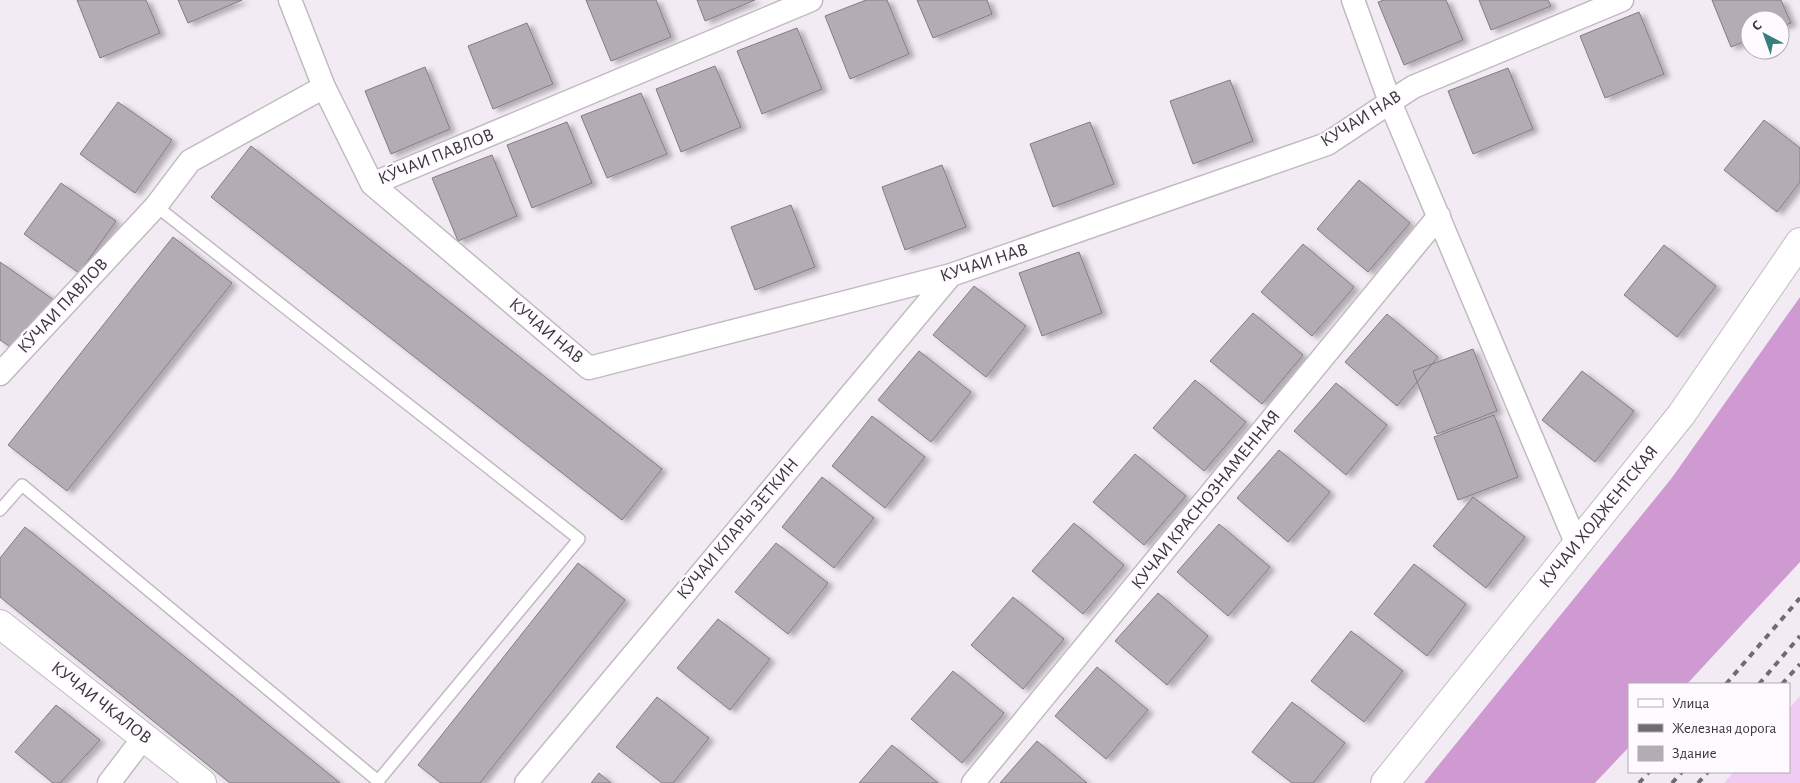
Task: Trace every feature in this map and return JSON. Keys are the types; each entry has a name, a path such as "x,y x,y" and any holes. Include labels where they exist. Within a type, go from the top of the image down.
{"main road":[{"name":"КУЧАИ ХОДЖЕНТСКАЯ","path":"1385,783 1681,415 1800,242"},
{"name":"КУЧАИ ЧКАЛОВ","path":"0,624 202,783"}],"street":[{"path":"290,0 324,87"},
{"name":"КӮЧАИ ПАВЛОВ","path":"0,374 156,206 190,161 324,87 372,184 812,0"},
{"path":"1353,0 1390,102 1577,545"},
{"name":"КУЧАИ НАВ","path":"372,184 589,368 951,275 1327,144 1413,87 1622,0"},
{"name":"КУЧАИ КРАСНОЗНАМЕННАЯ","path":"973,783 1439,216"},
{"name":"КӮЧАИ КЛАРЫ ЗЕТКИН","path":"526,783 951,275"},
{"path":"109,783 144,737"}],"lane":[{"path":"0,510 22,485 378,782 579,539 156,206"}],"shaded area":[{"path":"1800,297 1800,562 1688,683 1628,683 1628,748 1595,783 1424,783 1671,479"},
{"path":"1800,696 1800,783 1724,783 1733,773 1790,773 1790,708"}],"building":[{"path":"77,0 146,0 160,33 100,58"},
{"path":"178,0 242,0 188,23"},
{"path":"586,0 656,0 671,37 611,61"},
{"path":"697,0 755,0 705,21"},
{"path":"866,0 887,0 909,54 850,79 825,16"},
{"path":"917,0 987,0 992,14 933,38"},
{"path":"1384,0 1446,0 1463,40 1404,65 1378,2"},
{"path":"1479,0 1548,0 1551,6 1491,30"},
{"path":"1712,0 1781,0 1785,10 1740,10 1740,43 1731,47"},
{"path":"1639,12 1664,74 1605,98 1580,36"},
{"path":"527,23 553,84 493,109 468,46"},
{"path":"797,28 822,89 762,114 737,51"},
{"path":"715,66 741,127 681,152 656,89"},
{"path":"425,67 450,129 391,154 365,91"},
{"path":"1508,68 1533,129 1473,154 1448,91"},
{"path":"1230,80 1253,141 1193,164 1170,101"},
{"path":"641,93 667,154 607,178 581,116"},
{"path":"118,102 172,140 135,193 80,154"},
{"path":"1764,120 1800,148 1800,182 1777,212 1724,170"},
{"path":"567,122 592,183 532,208 507,145"},
{"path":"1090,122 1114,184 1053,207 1030,144"},
{"path":"251,146 662,469 622,520 211,197"},
{"path":"492,155 517,216 458,241 432,178"},
{"path":"942,165 966,227 905,250 882,187"},
{"path":"1359,180 1410,223 1368,272 1317,229"},
{"path":"61,183 116,221 79,273 24,234"},
{"path":"791,205 815,267 755,290 731,227"},
{"path":"173,237 232,283 67,491 8,445"},
{"path":"1303,244 1354,287 1312,336 1261,292"},
{"path":"1664,245 1716,286 1677,337 1624,295"},
{"path":"1079,252 1102,313 1042,336 1019,273"},
{"path":"0,262 54,300 18,352 0,340"},
{"path":"974,286 1026,326 986,377 933,335"},
{"path":"1253,313 1303,355 1262,404 1210,361"},
{"path":"1387,314 1438,357 1397,406 1345,362"},
{"path":"1473,349 1497,411 1437,434 1413,371"},
{"path":"919,351 971,392 931,442 878,400"},
{"path":"1582,371 1634,411 1595,462 1542,420"},
{"path":"1195,380 1246,422 1204,471 1153,428"},
{"path":"1336,383 1387,425 1346,475 1294,431"},
{"path":"1494,415 1518,477 1458,500 1434,437"},
{"path":"872,416 925,457 885,508 832,466"},
{"path":"1279,450 1330,492 1288,542 1237,498"},
{"path":"1135,454 1186,496 1144,545 1093,502"},
{"path":"822,477 874,518 834,568 782,527"},
{"path":"1473,497 1525,537 1486,588 1433,546"},
{"path":"1074,523 1124,565 1083,614 1032,571"},
{"path":"1219,524 1270,567 1228,616 1177,572"},
{"path":"25,527 340,783 230,783 0,597 0,558"},
{"path":"776,543 828,583 788,634 735,592"},
{"path":"578,563 625,600 480,783 441,783 418,765"},
{"path":"1414,564 1466,604 1427,656 1374,614"},
{"path":"1158,593 1208,636 1167,685 1115,641"},
{"path":"1013,597 1064,639 1023,689 971,645"},
{"path":"718,619 770,659 730,710 677,668"},
{"path":"1351,631 1403,671 1364,722 1311,681"},
{"path":"1097,667 1148,710 1106,759 1055,716"},
{"path":"953,671 1004,713 962,763 911,719"},
{"path":"657,697 709,738 673,783 662,783 616,747"},
{"path":"1292,702 1345,743 1313,783 1292,783 1252,752"},
{"path":"56,705 100,740 60,783 53,783 15,752"},
{"path":"1037,741 1087,783 1000,783"},
{"path":"892,745 938,783 859,783"},
{"path":"599,773 611,783 591,783"}],"railway":[{"path":"1727,683 1800,598"},
{"path":"1760,683 1800,636"},
{"path":"1783,683 1800,664"},
{"path":"1639,783 1648,773"},
{"path":"1672,783 1681,773"},
{"path":"1698,783 1707,773"}]}
